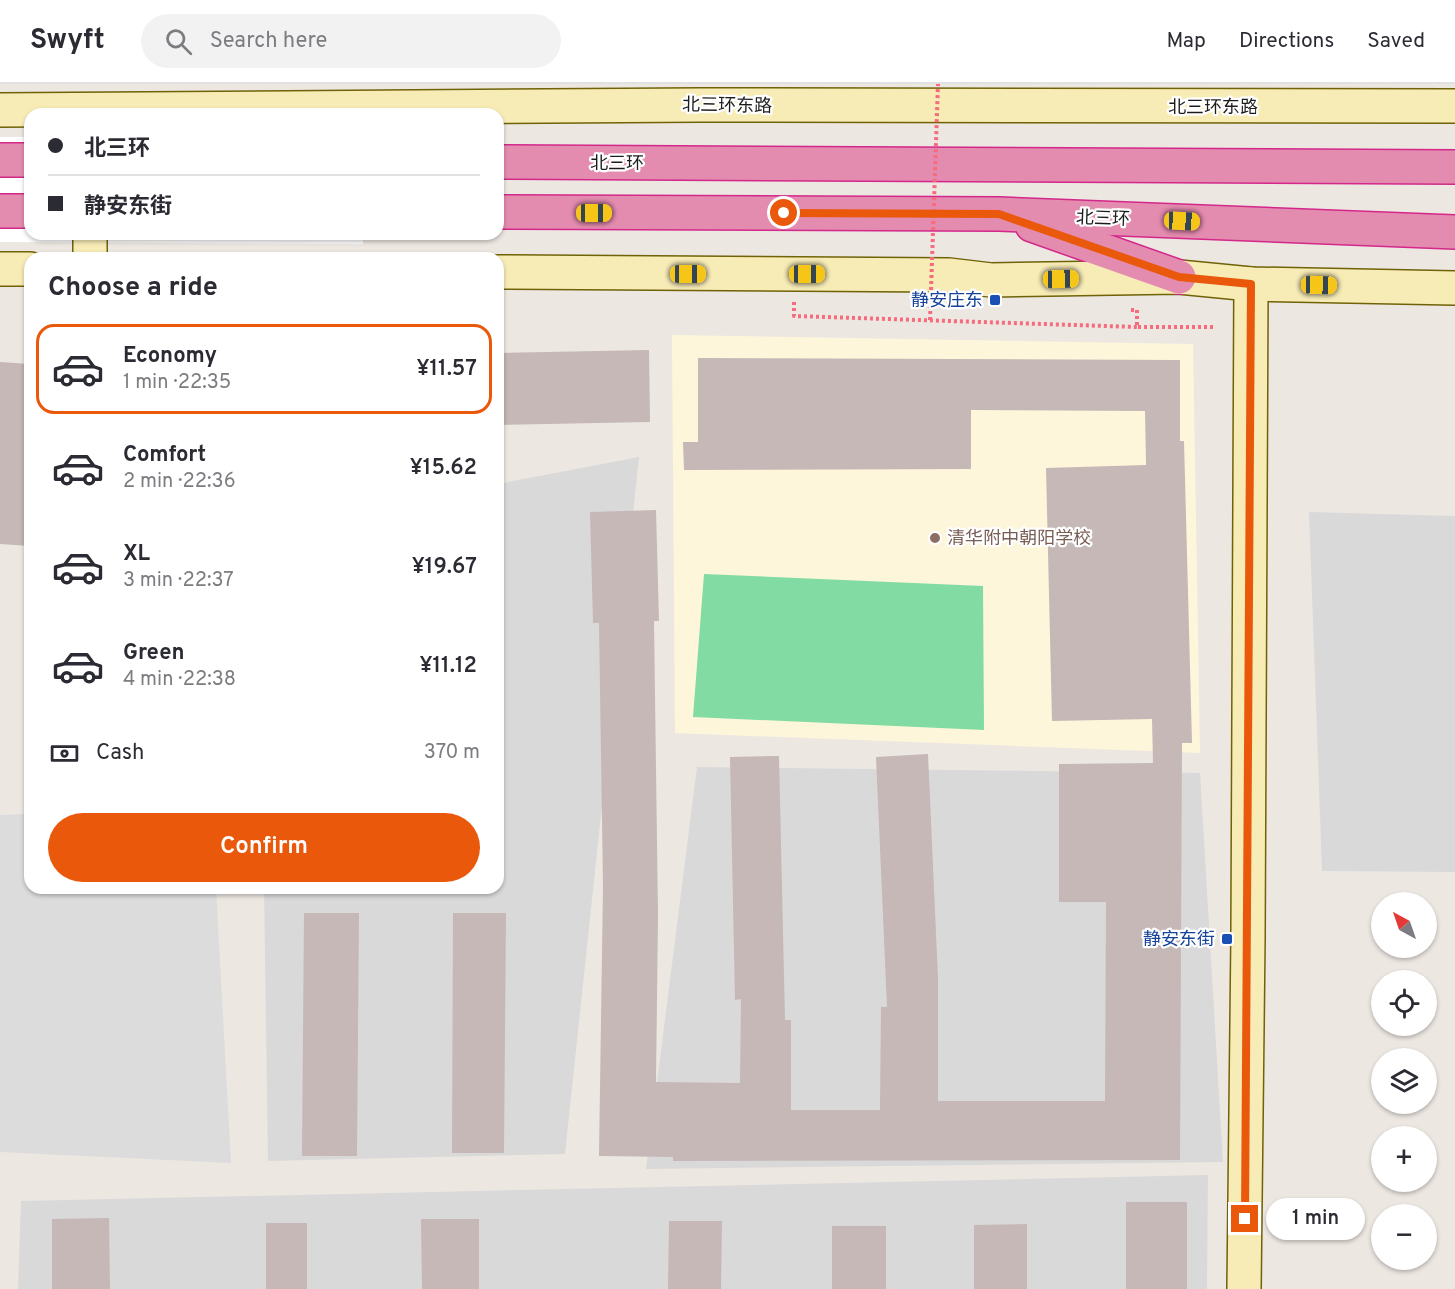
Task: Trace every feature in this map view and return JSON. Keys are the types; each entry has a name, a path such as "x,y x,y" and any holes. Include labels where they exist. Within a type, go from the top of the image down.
{"highway":[{"path":"0,160 24,160"},
{"name":"北三环","path":"504,162 1455,167"},
{"path":"0,211 24,211"},
{"name":"北三环","path":"504,212 999,214 1455,232"},
{"path":"999,214 1179,277"}],"street":[{"name":"北三环东路","path":"433,108 1138,95 1455,106"},
{"name":"北三环东路","path":"0,110 24,111"},
{"path":"0,269 24,269"},
{"path":"504,272 949,275 991,280 1179,277 1251,284 1455,288"},
{"path":"1244,1289 1251,284"}],"path":[{"path":"930,320 938,84"},
{"path":"794,316 1137,327"}],"shaded area":[{"name":"清华附中朝阳学校","path":"672,335 1193,344 1200,753 675,733"},
{"path":"639,457 565,1154 268,1161 264,894 504,894 504,483"},
{"path":"1309,512 1455,516 1455,872 1322,871"},
{"path":"697,767 1200,773 1223,1162 646,1169"},
{"path":"24,814 24,894 216,894 231,1163 0,1152 0,815"},
{"path":"1208,1175 1207,1289 18,1289 21,1201"}],"green space":[{"path":"704,574 983,586 984,730 693,717"}],"pier":[{"path":"0,137 24,137 24,240 363,240 363,244 0,242"}],"building":[{"path":"649,350 650,422 504,425 504,353"},
{"path":"698,358 1180,360 1180,441 1184,441 1192,743 1182,743 1180,1160 673,1161 673,1157 599,1156 603,886 599,623 593,623 590,512 656,510 659,621 654,621 658,915 656,1082 740,1083 741,999 735,1000 730,757 779,756 785,1020 791,1020 791,1110 880,1110 881,1007 887,1007 876,757 928,754 938,978 938,1101 1105,1101 1106,902 1059,902 1059,764 1153,763 1152,719 1052,721 1046,468 1146,465 1145,411 971,410 971,469 684,470 683,442 698,442"},
{"path":"0,362 24,364 24,546 0,544"},
{"path":"304,913 359,913 357,1156 302,1156"},
{"path":"453,913 506,913 504,1153 452,1153"},
{"path":"1126,1202 1187,1202 1187,1289 1126,1289"},
{"path":"109,1218 110,1289 52,1289 52,1219"},
{"path":"421,1219 479,1219 479,1289 422,1289"},
{"path":"669,1221 722,1221 721,1289 668,1289"},
{"path":"266,1223 307,1223 307,1289 266,1289"},
{"path":"1027,1224 1027,1289 974,1289 974,1225"},
{"path":"832,1226 886,1226 886,1289 832,1289"}],"place":[{"name":"静安庄东","path":"995,300"},
{"name":"清华附中朝阳学校","path":"935,538"},
{"name":"静安东街","path":"1227,939"}],"route":[{"path":"784,213 999,214 1179,277 1251,284 1245,1219"}]}
